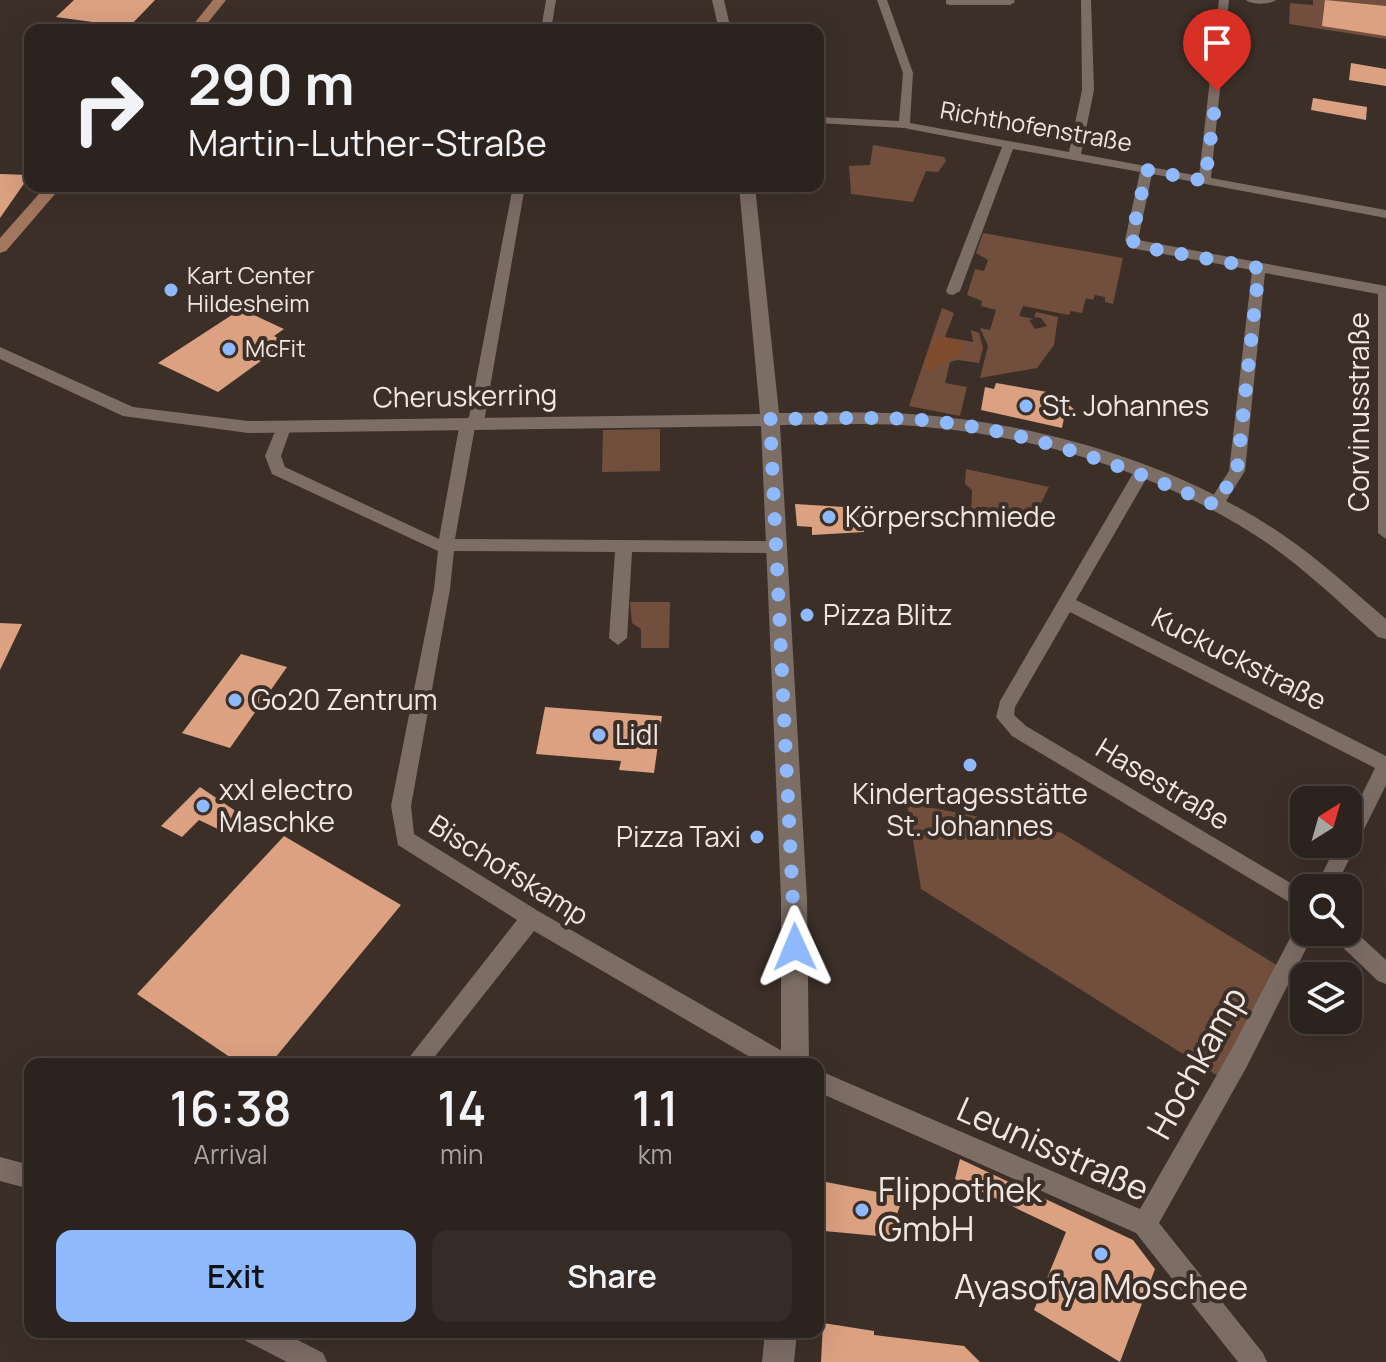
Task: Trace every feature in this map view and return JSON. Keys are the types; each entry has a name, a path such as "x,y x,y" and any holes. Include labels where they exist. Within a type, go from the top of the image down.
{"main road":[{"path":"200,24 220,0"},
{"path":"0,248 49,192"}],"street":[{"path":"547,24 551,0"},
{"path":"718,0 724,24"},
{"path":"882,0 908,73 904,125"},
{"path":"1074,157 1088,90 1086,0"},
{"path":"1205,181 1224,0"},
{"path":"1251,0 1271,1"},
{"path":"950,2 1010,2"},
{"name":"Richthofenstraße","path":"824,120 904,125 1386,214"},
{"path":"953,291 1008,145"},
{"path":"1147,170 1132,243 1386,290"},
{"name":"Bischofskamp","path":"518,192 448,545 401,806 401,826 405,839 418,851 773,1058"},
{"path":"748,192 770,419 794,899 795,1058"},
{"path":"1215,505 1237,471 1259,268"},
{"name":"Corvinusstraße","path":"1386,290 1386,533"},
{"name":"Cheruskerring","path":"0,337 162,414"},
{"name":"Cheruskerring","path":"0,352 129,412 162,414 209,423 283,428 472,422 905,419 972,426 1062,446 1215,505 1275,539 1386,631"},
{"path":"283,428 273,456 278,470 425,542 448,545 775,547"},
{"path":"1067,603 1141,474"},
{"path":"618,638 624,547"},
{"name":"Hasestraße","path":"1067,603 1006,706 1007,721 1290,894"},
{"name":"Kuckuckstraße","path":"1067,603 1386,766"},
{"path":"1362,815 1386,766"},
{"path":"420,1058 531,918"},
{"name":"Hochkamp","path":"1145,1224 1238,1060 1297,946"},
{"path":"1356,946 1386,974"},
{"name":"Leunisstraße","path":"824,1084 1145,1224 1254,1362"},
{"path":"0,1169 24,1175"},
{"path":"267,1338 314,1362"},
{"path":"778,1362 780,1338"}],"shaded area":[{"path":"1313,0 1386,0 1386,39 1289,24 1290,3 1313,5"},
{"path":"873,145 944,157 946,161 938,172 926,171 913,202 851,194 849,166 870,165"},
{"path":"983,233 1123,258 1113,304 1105,302 1105,297 1095,295 1093,300 1086,298 1082,313 1071,311 1069,315 1023,306 1019,316 1034,319 1029,320 1035,329 1047,326 1041,318 1034,317 1036,312 1058,317 1054,345 1037,368 980,378 988,346 980,328 990,330 996,310 981,306 982,301 967,295 975,269 984,271 988,260 976,253"},
{"path":"942,308 954,313 945,337 973,342 971,330 979,333 983,348 979,363 950,362 945,383 967,387 960,416 909,406"},
{"path":"935,336 962,343 962,352 931,371 924,367"},
{"path":"660,429 660,471 602,472 603,430"},
{"path":"966,469 1049,487 1028,529 971,519 972,490 965,484"},
{"path":"630,602 670,602 669,648 641,648 641,629 632,623"},
{"path":"907,803 1062,833 1283,969 1221,1078 921,889"}],"building":[{"path":"74,0 155,0 132,24 56,17"},
{"path":"1325,0 1386,6 1386,36 1322,26"},
{"path":"1351,63 1386,69 1386,86 1349,80"},
{"path":"1313,98 1367,107 1366,120 1311,110"},
{"path":"0,174 24,175 24,184 0,218"},
{"name":"McFit","path":"241,309 284,329 274,336 287,342 218,392 158,363"},
{"name":"St. Johannes","path":"996,383 1070,396 1068,404 1076,411 1064,418 1062,428 981,410 985,387 994,389"},
{"name":"Körperschmiede","path":"795,504 861,508 864,532 812,535 812,527 797,526"},
{"path":"0,623 22,624 0,670"},
{"name":"Go20 Zentrum","path":"241,654 287,667 230,748 182,733"},
{"name":"Lidl","path":"545,707 662,716 654,773 619,770 621,761 536,754"},
{"name":"xxl electro Maschke","path":"200,787 240,814 224,832 199,820 182,837 161,826"},
{"path":"284,836 401,905 275,1058 231,1058 137,994"},
{"name":"Ayasofya Moschee","path":"960,1159 1133,1240 1155,1269 1120,1362 1034,1310 1066,1232 955,1179"},
{"name":"Flippothek GmbH","path":"826,1182 903,1197 889,1237 824,1231"},
{"path":"824,1323 874,1331 874,1335 964,1346 980,1362 821,1362"}],"place":[{"name":"Kart Center Hildesheim","path":"171,290"},
{"name":"McFit","path":"229,349"},
{"name":"St. Johannes","path":"1026,406"},
{"name":"Körperschmiede","path":"829,517"},
{"name":"Pizza Blitz","path":"807,615"},
{"name":"Go20 Zentrum","path":"235,700"},
{"name":"Lidl","path":"599,735"},
{"name":"Kindertagesstätte St. Johannes","path":"970,765"},
{"name":"xxl electro Maschke","path":"203,806"},
{"name":"Pizza Taxi","path":"757,837"},
{"name":"Flippothek GmbH","path":"862,1210"},
{"name":"Ayasofya Moschee","path":"1101,1254"}],"route":[{"path":"795,947 770,419 905,419 1011,433 1074,450 1215,505 1231,485 1237,471 1242,402 1259,268 1142,247 1131,240 1147,170 1205,181 1217,91"}]}
